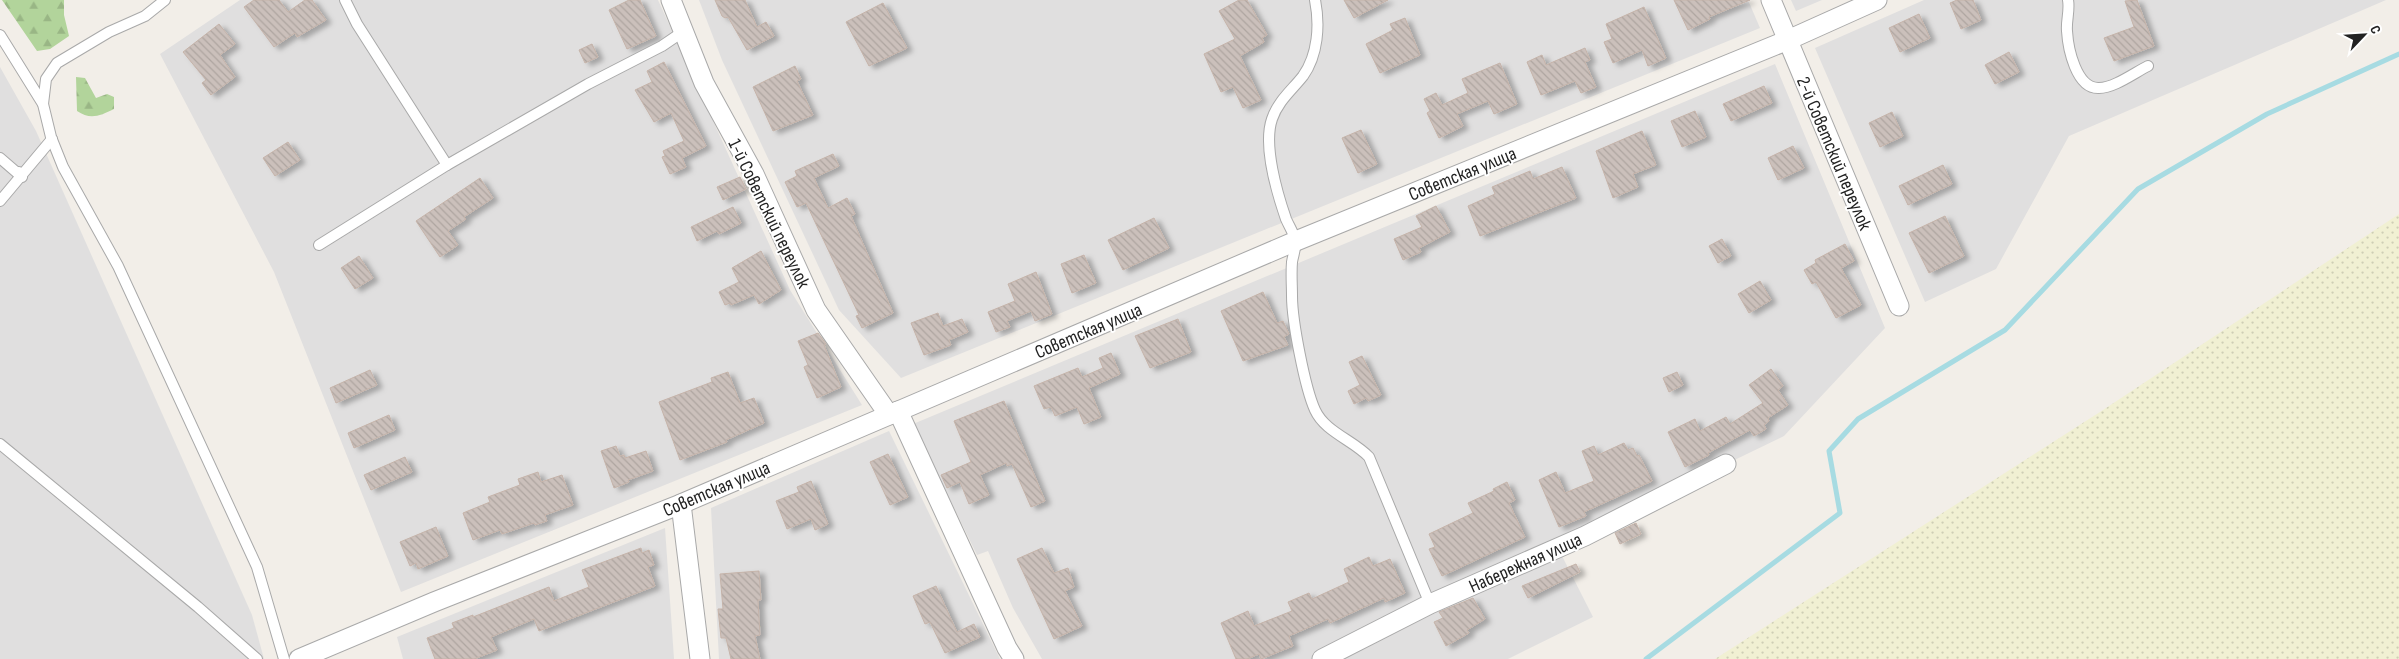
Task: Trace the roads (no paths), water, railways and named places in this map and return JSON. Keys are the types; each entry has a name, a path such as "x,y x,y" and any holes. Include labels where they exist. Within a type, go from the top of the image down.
{"street":[{"name":"1-й Советский переулок","path":"671,0 704,83 754,174 816,310 893,413 1014,659"},
{"name":"2-й Советский переулок","path":"1771,0 1899,306"},
{"name":"Советская улица","path":"300,659 434,602 681,504 1296,242 1788,40 1877,0"},
{"name":"Набережная улица","path":"1322,659 1430,604 1585,536 1726,464"},
{"path":"681,504 700,659"}],"lane":[{"path":"43,104 46,79 57,64 109,32 145,16 165,0"},
{"path":"345,0 357,24 447,165"},
{"path":"1315,0 1317,41 1312,61 1279,105 1272,120 1269,136 1270,155 1279,193 1296,242 1292,263 1292,300 1299,346 1316,412 1327,426 1361,448 1369,457 1430,604"},
{"path":"2068,0 2067,31 2073,58 2080,77 2088,86 2099,88 2106,86 2148,66"},
{"path":"320,245 447,165 588,84 662,46 684,31"},
{"path":"0,35 43,104 52,139 63,167 118,266 257,567 284,659"},
{"path":"0,201 20,174 52,139"},
{"path":"0,158 20,174"},
{"path":"0,444 198,607 257,659"}],"waterway":[{"path":"1646,659 1840,513 1829,451 1858,419 2005,330 2138,189 2267,114 2399,54"}]}
